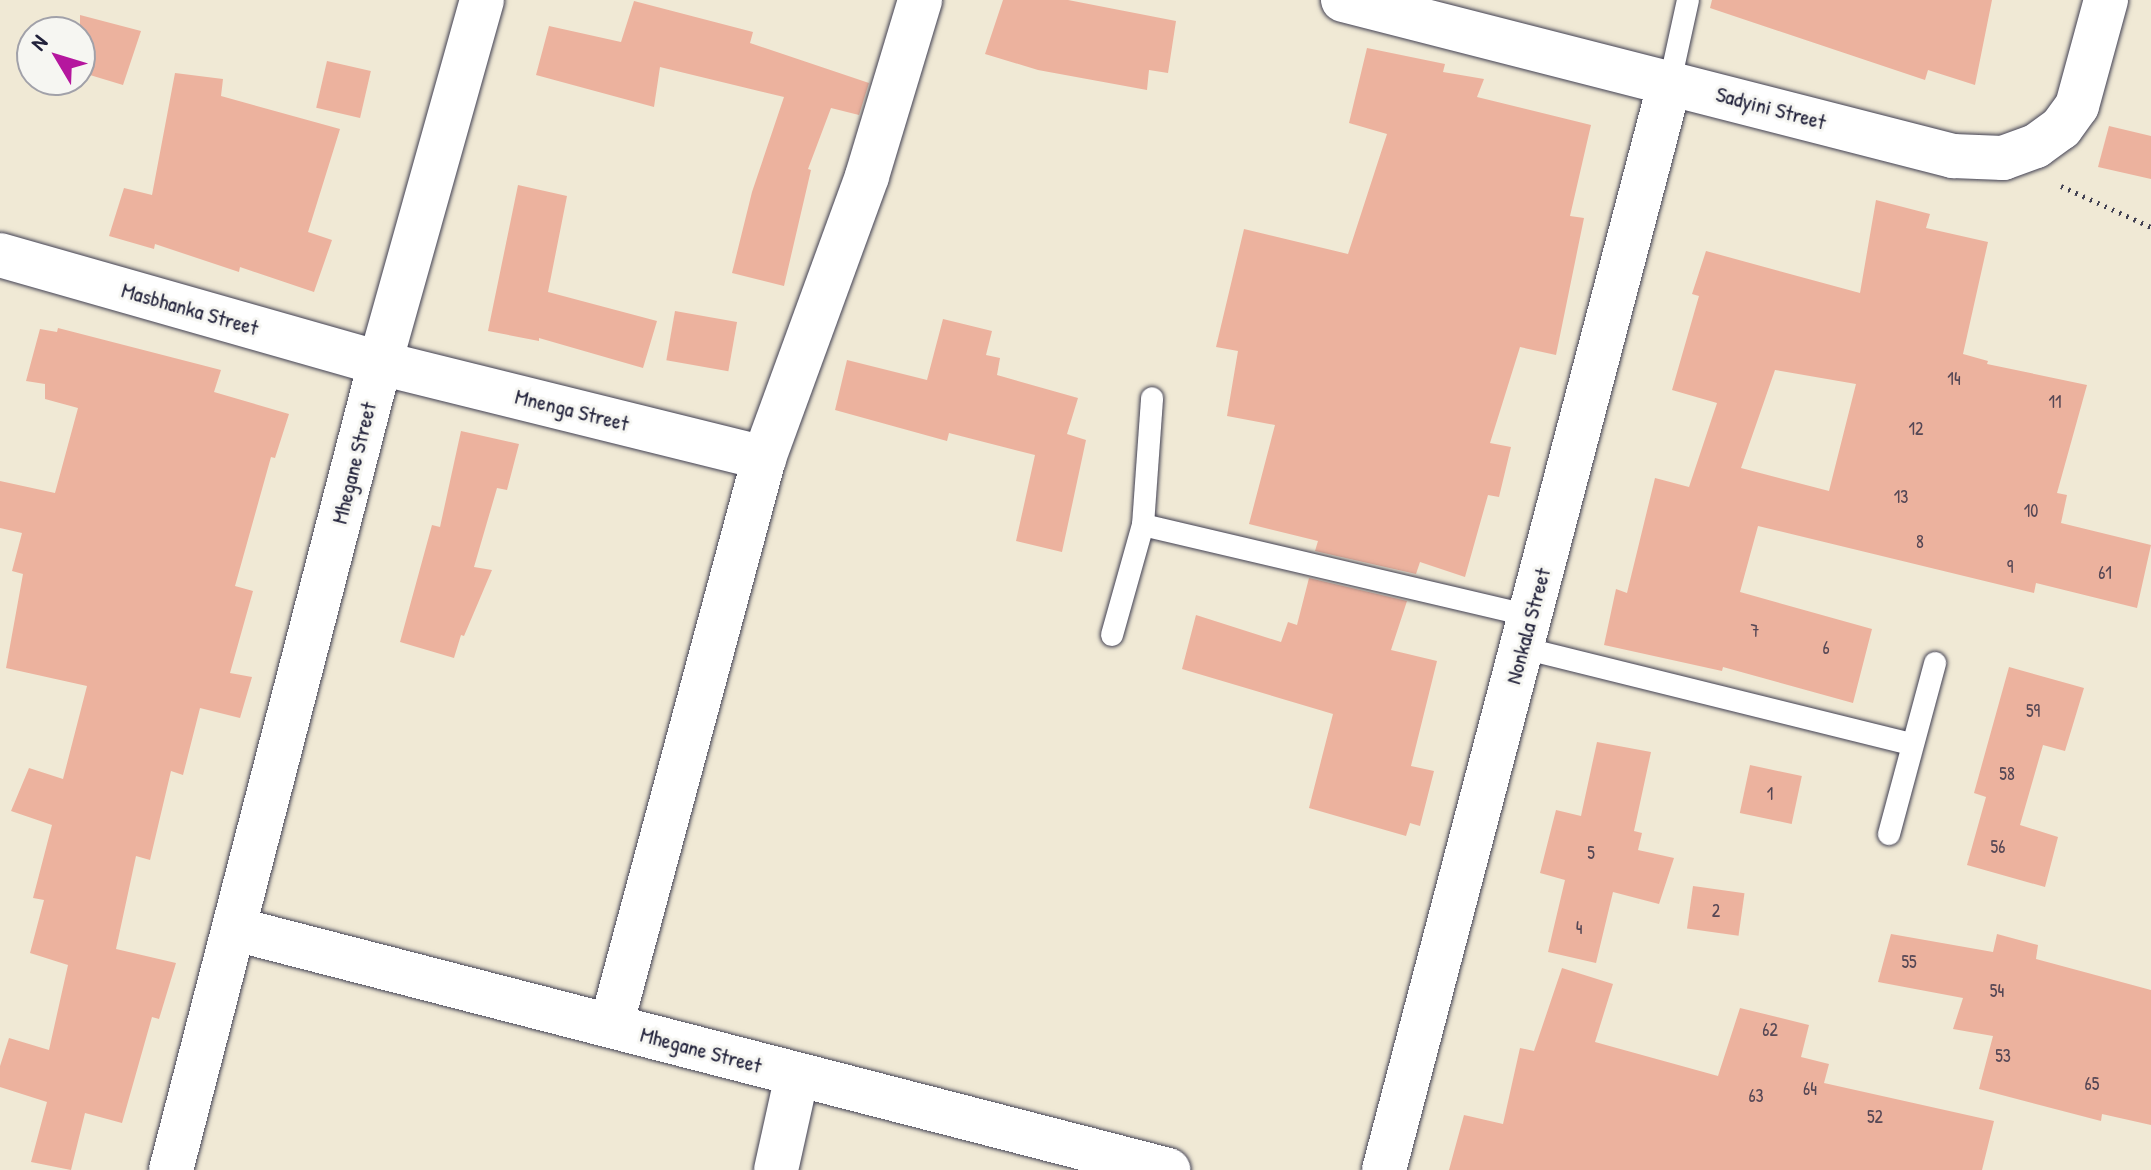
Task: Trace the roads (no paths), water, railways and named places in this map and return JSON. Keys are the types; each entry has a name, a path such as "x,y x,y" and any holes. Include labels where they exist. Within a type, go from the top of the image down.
{"street":[{"name":"Mhegane Street","path":"171,1170 380,363 482,0"},
{"path":"611,1026 764,458 867,176 920,0"},
{"name":"Sadyini Street","path":"1343,0 1953,156 2003,158 2036,146 2061,128 2077,106 2106,0"},
{"name":"Nonkala Street","path":"1384,1170 1670,82"},
{"name":"Masbhanka Street","path":"0,255 380,363"},
{"name":"Mnenga Street","path":"380,363 764,458"},
{"name":"Mhegane Street","path":"235,929 1168,1170"},
{"path":"776,1170 797,1075"}],"lane":[{"path":"1670,82 1688,0"},
{"path":"1112,635 1143,525 1152,398"},
{"path":"1143,525 1912,744"},
{"path":"1889,834 1935,663"}]}
